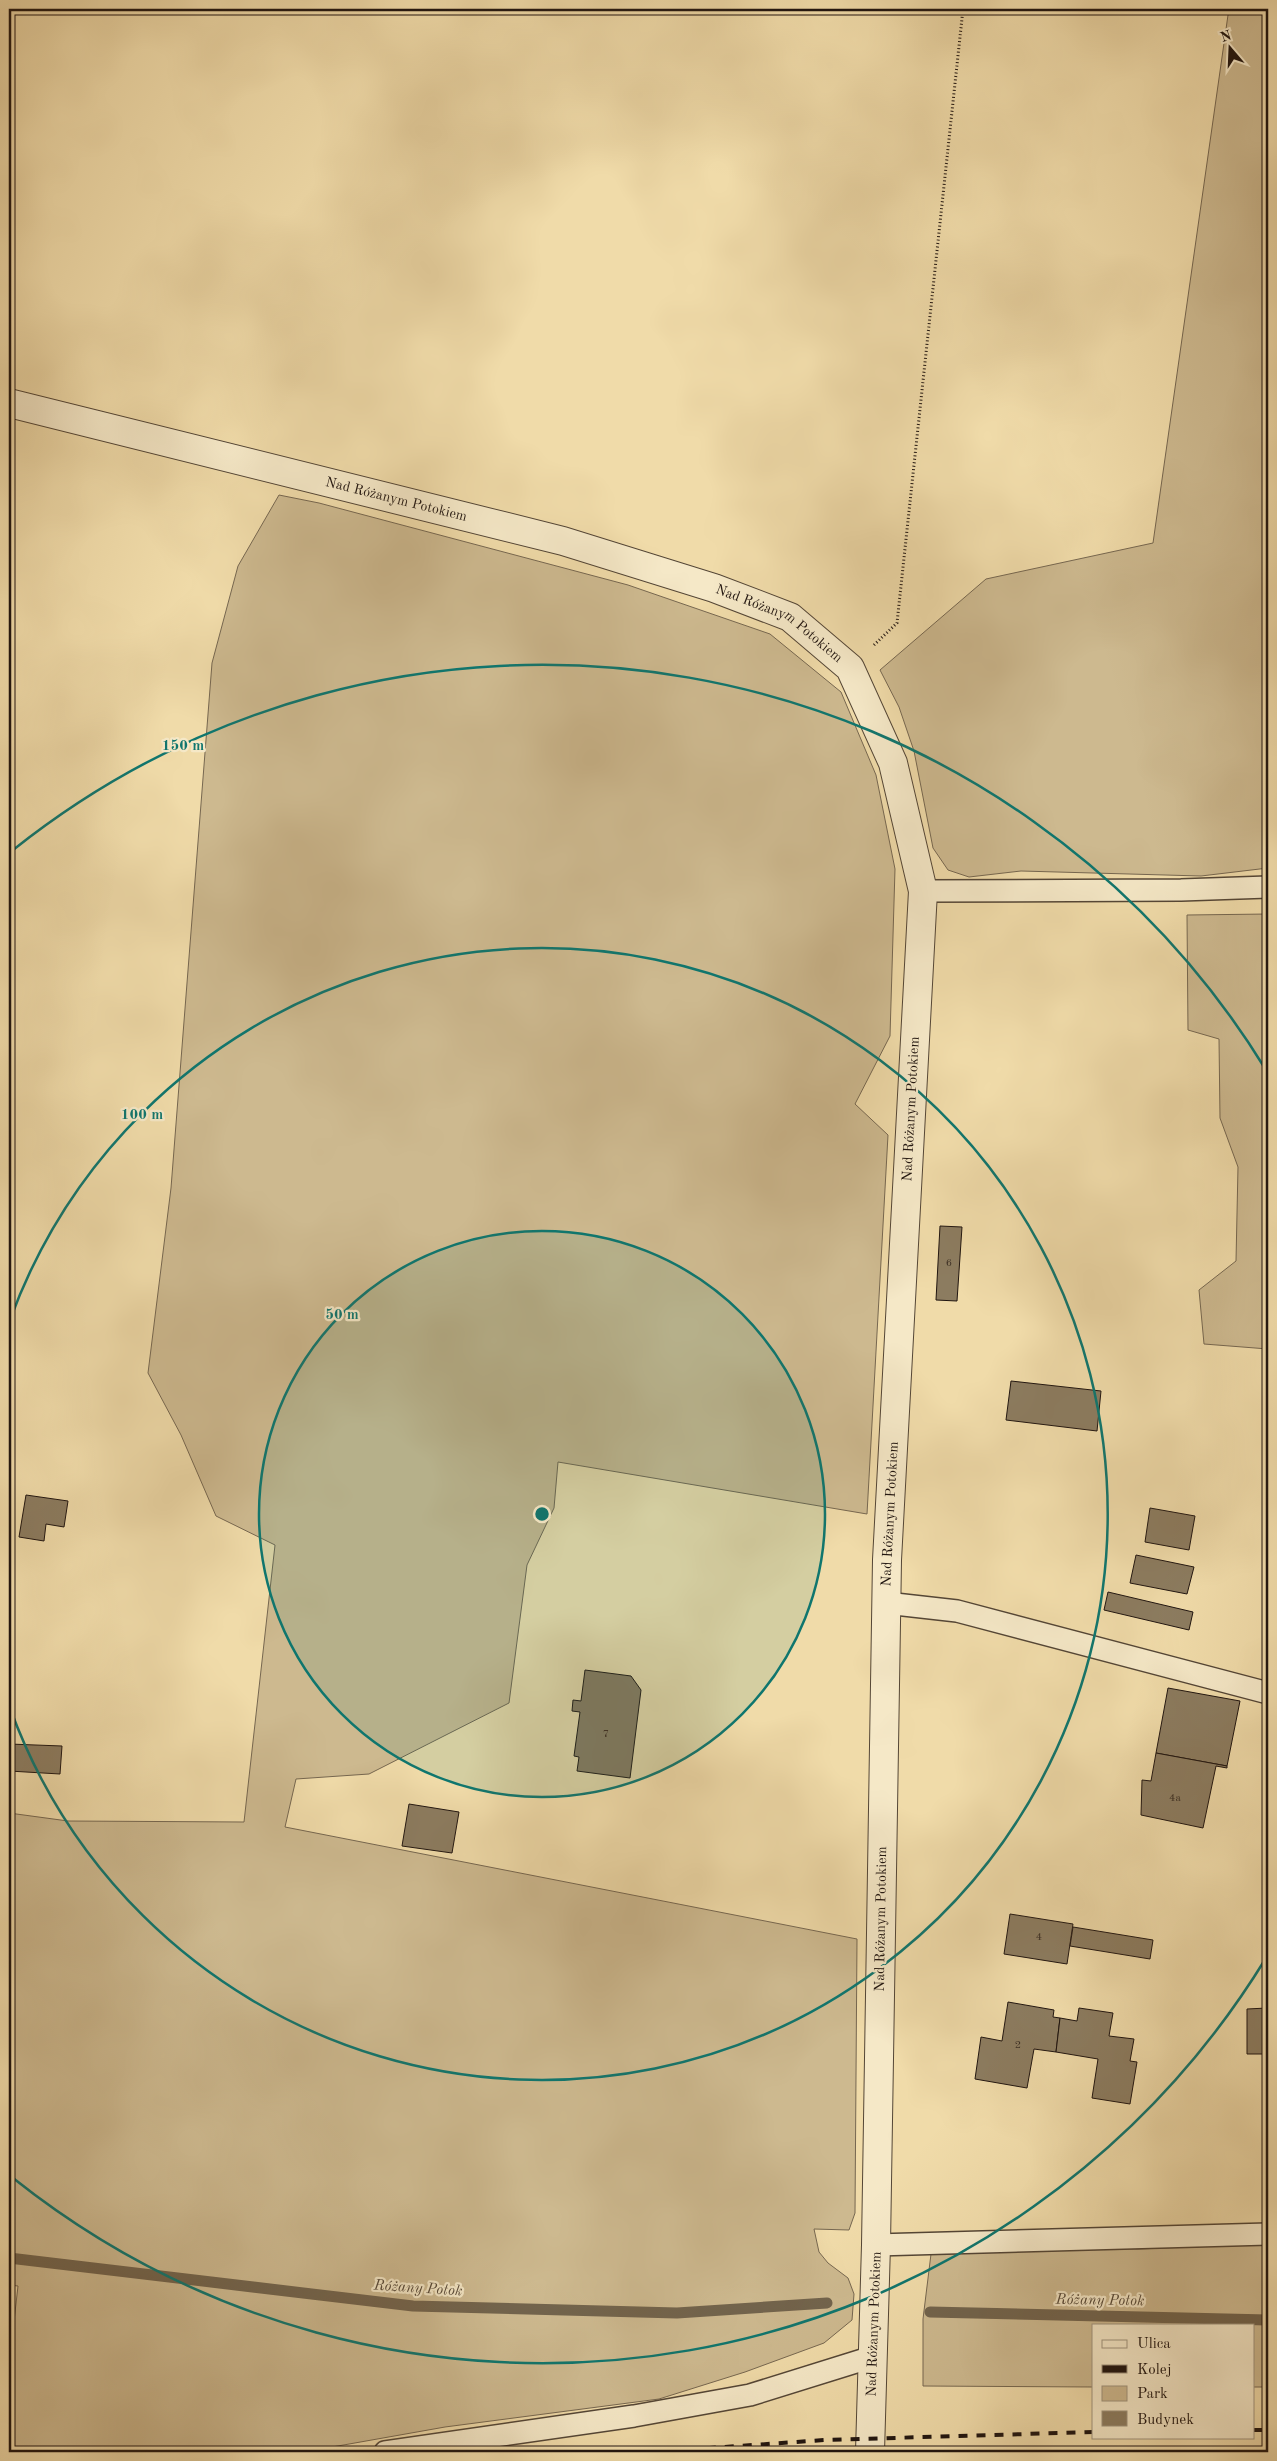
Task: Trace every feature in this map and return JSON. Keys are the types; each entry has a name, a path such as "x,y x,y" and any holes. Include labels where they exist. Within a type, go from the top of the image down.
{"street":[{"name":"Nad Różanym Potokiem","path":"9,403 563,541 705,585 790,618 850,668 893,763 923,892 886,1603 876,2245 870,2452"}],"lane":[{"path":"923,892 1181,890 1268,886"},
{"path":"886,1603 957,1611 1268,1693"},
{"path":"876,2245 1268,2234"},
{"path":"385,2452 634,2416 750,2396 872,2357"}],"path":[{"path":"850,668 897,623 963,9"}],"green space":[{"path":"1236,9 1268,9 1268,868 1201,876 1021,871 969,877 948,870 933,848 914,751 899,707 880,670 986,579 1153,543 1228,15"},
{"path":"279,495 319,503 628,585 770,634 841,692 876,775 895,869 890,1036 855,1104 888,1135 867,1514 558,1462 554,1508 527,1565 509,1703 369,1774 296,1779 285,1827 857,1939 855,2213 849,2230 814,2229 819,2252 828,2263 848,2278 854,2294 852,2320 824,2343 745,2372 659,2399 445,2427 304,2452 9,2452 9,2365 18,2286 9,2285 9,1813 68,1821 244,1822 275,1545 216,1516 181,1435 148,1373 171,1188 212,663 238,566"},
{"path":"1268,914 1268,1349 1204,1344 1199,1290 1236,1261 1238,1167 1220,1118 1219,1039 1188,1030 1187,915"},
{"path":"1268,2244 1268,2387 1254,2387 1254,2324 1092,2324 1092,2387 923,2386 923,2319 931,2254 1051,2246 1138,2249"}],"building":[{"path":"940,1226 962,1227 957,1301 936,1300"},
{"path":"1011,1381 1101,1391 1097,1431 1006,1420"},
{"path":"26,1495 68,1501 64,1527 46,1524 44,1541 19,1537"},
{"path":"1150,1508 1195,1516 1189,1550 1145,1542"},
{"path":"1136,1555 1194,1567 1187,1594 1130,1583"},
{"path":"1108,1592 1193,1612 1189,1630 1104,1610"},
{"path":"585,1670 631,1676 641,1690 630,1778 577,1771 579,1757 574,1756 580,1712 572,1711 573,1700 581,1701"},
{"path":"1168,1688 1240,1701 1227,1766 1156,1753"},
{"path":"9,1744 62,1746 60,1774 9,1771"},
{"path":"1156,1753 1227,1766 1227,1768 1216,1766 1203,1828 1141,1815 1142,1780 1151,1781"},
{"path":"409,1804 459,1812 452,1853 402,1846"},
{"path":"1010,1914 1073,1924 1067,1964 1004,1954"},
{"path":"1073,1927 1153,1940 1150,1959 1070,1946"},
{"path":"1008,2002 1054,2010 1053,2017 1060,2018 1056,2052 1034,2049 1027,2088 975,2079 981,2037 1002,2041"},
{"path":"1079,2008 1113,2013 1109,2036 1134,2039 1130,2061 1137,2062 1130,2104 1092,2098 1098,2059 1056,2052 1060,2018 1077,2021"},
{"path":"1267,2008 1268,2054 1247,2054 1247,2009"}],"waterway":[{"name":"Różany Potok","path":"9,2258 413,2306 677,2313 827,2303"},
{"name":"Różany Potok","path":"930,2312 1268,2320"}],"railway":[{"path":"1254,2430 1268,2430"},
{"path":"653,2452 825,2440 1092,2432"}]}
